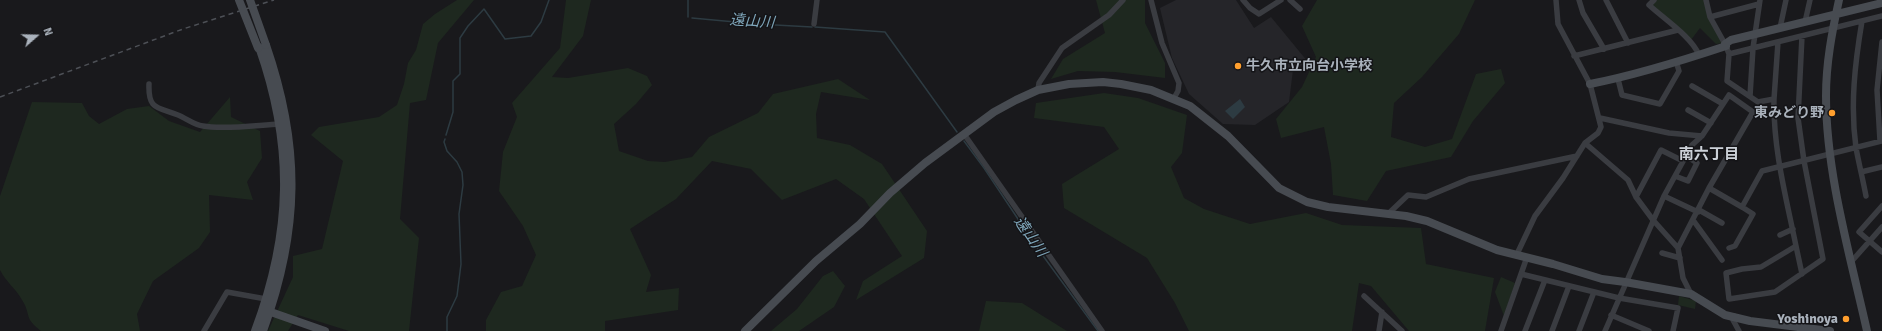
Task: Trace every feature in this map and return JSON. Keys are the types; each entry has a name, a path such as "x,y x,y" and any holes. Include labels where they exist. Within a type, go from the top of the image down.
{"street":[{"path":"239,0 262,46"},
{"path":"243,0 262,46 286,113 291,156 292,183 287,249 276,294 255,331"},
{"path":"250,0 262,46"},
{"path":"253,0 262,46"},
{"path":"814,24 817,0"},
{"path":"1038,90 1039,83 1062,48 1109,15 1123,0"},
{"path":"1151,0 1162,43 1179,83 1178,91 1174,98"},
{"path":"1243,0 1250,8 1259,14 1281,0"},
{"path":"1290,0 1300,9"},
{"path":"1517,254 1535,216 1563,178 1585,143 1598,133 1601,127 1600,118 1590,84 1558,24 1556,0"},
{"path":"1579,0 1583,13 1604,49"},
{"path":"1606,0 1628,43"},
{"path":"1654,0 1649,5 1678,30 1697,49 1699,55"},
{"path":"1706,0 1710,17 1727,48"},
{"path":"1780,28 1786,0"},
{"path":"1805,22 1810,0"},
{"path":"1839,0 1828,53 1826,94 1830,154 1851,262 1867,331"},
{"path":"1710,17 1760,2 1754,34 1750,96"},
{"path":"1774,99 1758,102 1727,81 1727,48 1731,40 1836,14 1867,4 1882,3"},
{"path":"1590,84 1618,78 1727,48 1753,48 1882,16"},
{"path":"1862,21 1853,86 1856,147 1866,196"},
{"path":"1574,56 1678,30"},
{"path":"1796,246 1761,267 1742,268 1726,273 1729,300 1775,292 1823,260 1804,161 1798,118 1802,36"},
{"path":"1778,42 1774,99 1774,124 1779,166 1802,274"},
{"path":"1742,207 1762,171 1881,141 1877,90 1882,42"},
{"path":"1618,78 1622,95 1660,104 1679,71 1676,61"},
{"path":"263,331 266,299 276,264 284,206 284,155 280,124 268,62"},
{"path":"745,331 816,261 860,224 890,193 925,163 994,112 1038,90 1069,84 1103,82 1136,86 1174,98 1190,106 1228,136 1279,188 1290,195 1307,202 1328,207 1388,214 1427,221 1497,250 1517,254 1602,279 1691,294 1725,315 1830,331"},
{"path":"149,84 148,98 157,108 180,115 202,126 280,124"},
{"path":"1692,86 1723,104"},
{"path":"1605,331 1625,282 1664,196 1692,145 1702,136 1729,95 1753,112 1709,188 1694,220 1678,248"},
{"path":"1688,110 1711,123"},
{"path":"1600,118 1669,133 1702,136"},
{"path":"964,134 1102,331"},
{"path":"1585,143 1628,180 1636,196 1653,220 1678,248 1683,278 1691,294"},
{"path":"1636,196 1661,150 1697,163 1688,181 1675,176"},
{"path":"1388,214 1408,195 1426,197 1469,179 1577,156"},
{"path":"1861,172 1882,167"},
{"path":"1709,188 1753,214 1736,246 1729,248"},
{"path":"1664,196 1722,223"},
{"path":"1882,206 1860,232 1869,242 1882,252"},
{"path":"1694,220 1722,260"},
{"path":"1851,262 1882,227"},
{"path":"1780,235 1792,229"},
{"path":"1662,253 1680,258"},
{"path":"1502,331 1527,257"},
{"path":"1521,274 1619,298 1678,308 1673,331"},
{"path":"1525,331 1545,280"},
{"path":"1552,331 1569,286"},
{"path":"204,331 227,292 266,299"},
{"path":"1579,331 1594,292"},
{"path":"1364,296 1402,331"},
{"path":"266,310 325,331"},
{"path":"1379,331 1382,312"},
{"path":"1612,316 1649,331"},
{"path":"1734,316 1733,320 1739,331"}],"shaded area":[{"name":"牛久市立向台小学校","path":"1176,0 1236,0 1254,28 1271,17 1308,62 1293,70 1289,102 1255,125 1223,124 1189,94 1172,58 1160,8"},
{"path":"1240,99 1245,107 1233,119 1225,111"}],"green space":[{"path":"457,0 474,0 438,43 426,100 410,103 400,219 419,238 409,331 349,331 298,315 288,331 268,331 293,277 293,256 322,249 343,161 311,135 319,127 379,117 397,105 404,84 408,63 416,50 423,24 435,14"},
{"path":"566,0 591,0 583,36 552,77 568,78 628,68 647,76 652,85 636,104 614,124 619,151 648,161 665,162 692,157 709,137 758,113 773,94 838,79 870,100 821,92 816,114 817,138 850,145 882,164 927,231 924,258 856,300 863,281 902,256 864,199 836,179 782,200 751,169 712,161 676,199 630,229 651,275 646,292 679,288 678,310 605,321 605,331 486,331 486,320 501,292 522,286 536,255 523,226 499,191 503,152 517,117 512,103 560,48"},
{"path":"1096,0 1145,0 1145,23 1165,63 1165,78 1115,72 1078,71 1051,79 1063,59 1105,33"},
{"path":"1317,0 1475,0 1459,34 1422,77 1394,103 1391,137 1425,147 1452,139 1476,74 1501,69 1505,83 1473,121 1451,157 1386,171 1367,201 1333,195 1331,164 1324,127 1281,138 1276,119 1302,87 1316,57 1302,26"},
{"path":"1654,0 1704,0 1723,43 1716,44 1700,28 1691,40 1650,4"},
{"path":"1104,93 1138,98 1187,115 1182,153 1171,167 1184,198 1204,209 1250,224 1306,213 1342,225 1421,228 1426,264 1494,278 1485,331 1409,331 1371,286 1359,283 1352,331 1189,331 1175,303 1147,258 1064,208 1062,184 1119,149 1104,127 1034,118 1036,103"},
{"path":"230,97 231,117 260,131 262,158 247,182 253,200 209,195 210,232 199,248 153,281 137,314 140,331 41,331 32,322 22,300 0,270 0,196 32,102 82,103 89,116 99,124 127,109 149,106 169,121 200,132"},
{"path":"833,271 845,286 834,307 799,331 771,331 797,309 823,276"},
{"path":"1501,277 1515,283 1504,316 1495,292"},
{"path":"1679,296 1696,301 1695,309 1678,305"},
{"path":"986,301 1022,303 1067,331 979,331"}],"waterway":[{"path":"446,135 453,112 453,81 460,74 460,38 468,26 484,9 505,39 531,36 541,22 549,0"},
{"name":"遠山川","path":"688,0 688,17"},
{"name":"遠山川","path":"692,18 812,27"},
{"name":"遠山川","path":"815,27 885,32 957,132"},
{"path":"445,139 444,142 447,151 457,162 462,172 463,185 459,214 461,264 457,296 447,317 447,331"},
{"name":"遠山川","path":"964,141 984,168 1038,249 1098,331"}],"railway":[{"path":"0,97 183,29 274,0"}],"place":[{"name":"牛久市立向台小学校","path":"1238,66"},
{"name":"東みどり野","path":"1832,113"},
{"name":"Yoshinoya","path":"1846,319"}],"district":[{"name":"南六丁目","path":"1709,155"}]}
